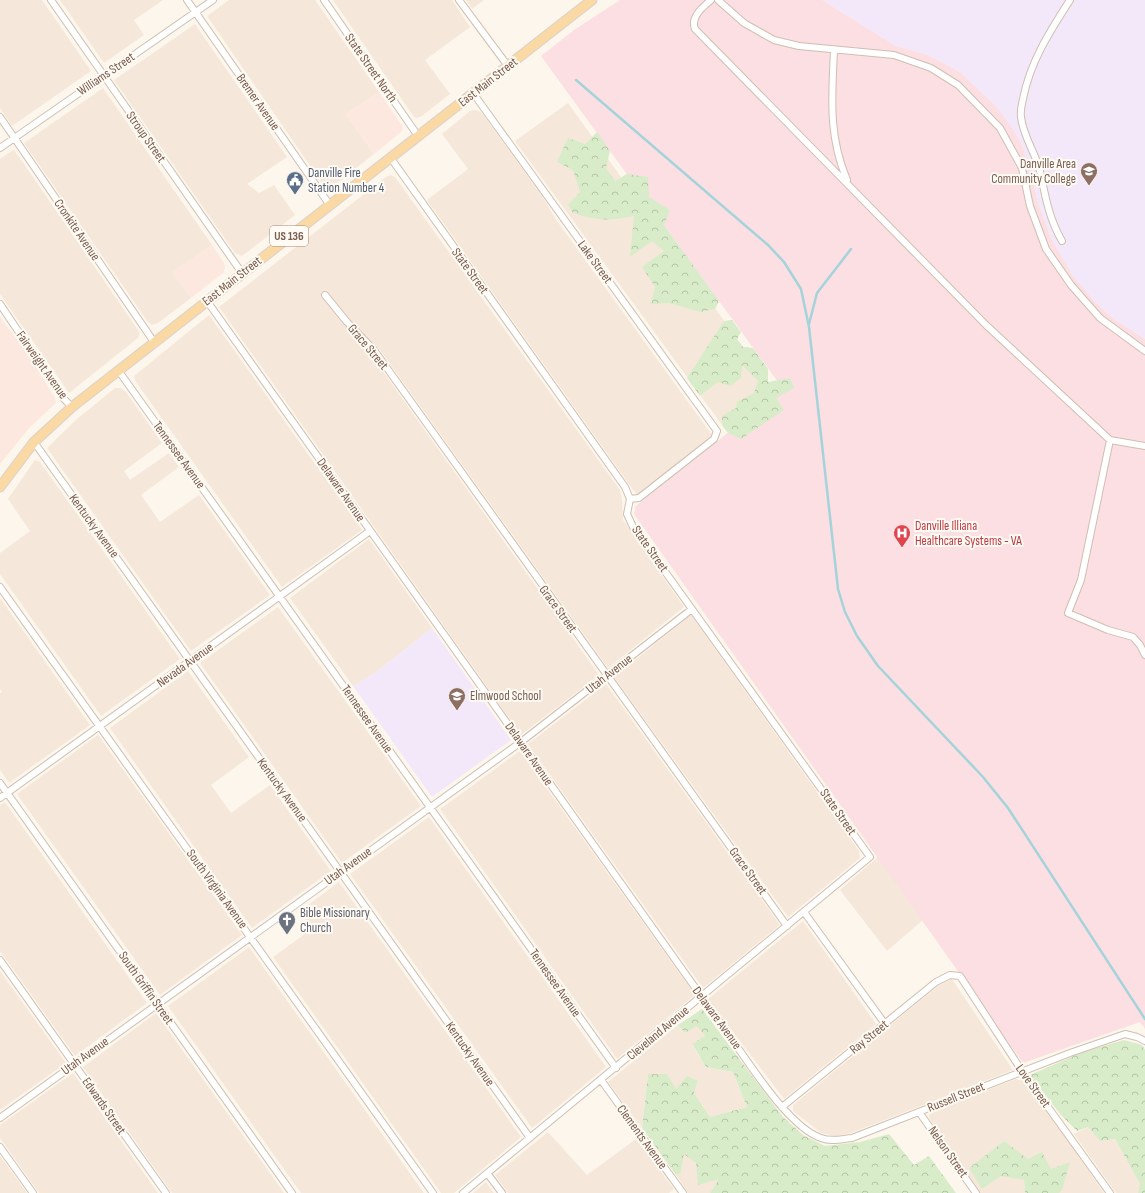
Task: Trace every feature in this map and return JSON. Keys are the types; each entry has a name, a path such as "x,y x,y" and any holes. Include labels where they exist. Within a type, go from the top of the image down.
{"main road":[{"name":"East Main Street","path":"0,487 34,442 72,407 329,204 592,0"}],"street":[{"name":"Stroup Street","path":"51,0 242,273"},
{"name":"Bremer Avenue","path":"187,0 329,204"},
{"name":"Williams Street","path":"0,148 212,0"},
{"name":"State Street North","path":"324,0 418,136"},
{"path":"459,0 508,66"},
{"path":"711,0 694,18 693,24 695,29 986,325 1110,440 1145,446"},
{"path":"718,0 744,23 767,38 799,46 894,55 931,68 958,85 1000,128 1022,168 1030,206 1046,249 1081,298 1100,318 1145,351"},
{"path":"1062,241 1047,205 1040,170 1023,129 1020,115 1025,90 1036,59 1046,38 1070,0"},
{"path":"834,50 832,90 833,130 838,158 848,183"},
{"name":"Lake Street","path":"473,93 717,431 714,439 639,498 630,499"},
{"name":"Cronkite Avenue","path":"0,118 154,342"},
{"name":"State Street","path":"390,157 625,487 630,499 627,514 633,527 870,857"},
{"name":"Grace Street","path":"325,295 347,322 374,350 787,926"},
{"name":"Delaware Avenue","path":"207,301 370,532 782,1107"},
{"name":"Fairweight Avenue","path":"0,304 63,398 72,407"},
{"name":"Tennessee Avenue","path":"118,370 616,1068"},
{"path":"1110,440 1082,580 1068,613 1108,630 1133,637 1140,645 1145,655"},
{"name":"Kentucky Avenue","path":"34,442 530,1138"},
{"name":"Nevada Avenue","path":"0,798 370,532"},
{"name":"South Virginia Avenue","path":"0,587 433,1193"},
{"name":"Utah Avenue","path":"0,1118 520,742 692,609"},
{"name":"South Griffin Street","path":"0,783 292,1193"},
{"name":"Cleveland Avenue","path":"463,1193 870,857"},
{"path":"804,912 885,1024"},
{"name":"Edwards Street","path":"0,960 166,1193"},
{"name":"Ray Street","path":"782,1107 936,982 950,975 960,976"},
{"name":"Love Street","path":"960,976 1022,1071 1110,1193"},
{"name":"Russell Street","path":"782,1107 809,1131 820,1138 832,1140 852,1138 1022,1071 1125,1034 1145,1041"},
{"name":"Clements Avenue","path":"601,1080 683,1193"},
{"name":"Nelson Street","path":"919,1112 976,1193"},
{"path":"0,1147 33,1193"},
{"path":"487,1174 502,1193"}],"shaded area":[{"path":"0,0 42,0 91,71 12,126 0,108"},
{"path":"60,0 163,0 134,20 144,35 104,63"},
{"path":"229,0 315,0 379,92 346,114 374,154 333,186 328,188 324,186 207,16"},
{"path":"333,0 452,0 470,27 425,60 450,94 422,116 417,118 414,117"},
{"path":"466,0 484,0 472,9"},
{"name":"Danville Illiana Healthcare Systems - VA","path":"620,0 822,0 896,46 928,55 960,72 996,106 1022,145 1030,168 1038,203 1051,238 1073,276 1096,303 1114,319 1145,339 1145,1029 1140,1022 1023,1063 634,514 636,506 783,389 541,56 574,30"},
{"name":"Danville Area Community College","path":"822,0 1145,0 1145,339 1114,319 1096,303 1073,276 1051,238 1038,203 1030,168 1022,145 996,106 960,72 928,55 896,46"},
{"path":"195,24 287,157 247,184 259,193 274,185 295,215 242,256 235,253 114,80"},
{"path":"103,88 212,245 173,272 191,298 158,323 152,325 148,322 24,143"},
{"path":"379,92 403,127 401,132 374,154 346,114"},
{"path":"568,103 773,389 722,425 515,141"},
{"path":"476,110 482,113 544,199 557,221 712,435 640,493 636,494 427,200 468,169 442,134 470,111"},
{"path":"13,150 140,333 138,338 69,393 0,294 0,159"},
{"path":"391,175 395,177 620,490 623,520 684,607 608,668 380,350 348,319 326,290 321,293 372,356 599,675 521,735 219,307 386,177"},
{"path":"212,245 224,263 225,268 223,273 191,298 172,272"},
{"path":"209,315 362,530 282,587 136,382 134,376"},
{"path":"0,317 30,357 55,398 56,403 30,427 0,464"},
{"path":"115,388 121,388 126,392 162,443 124,471 130,480 169,453 179,467 141,495 160,522 199,495 270,595 191,651 47,448 77,419"},
{"path":"35,460 40,462 180,659 101,716 0,574 0,553 30,531 8,499"},
{"path":"369,539 432,628 375,673 353,686 290,598"},
{"path":"0,598 90,725 9,783 0,770 0,693 2,692 0,689"},
{"path":"278,607 421,806 342,863 200,663"},
{"path":"691,615 859,851 860,858 788,917 614,677"},
{"path":"432,628 511,740 432,797 353,686 375,673"},
{"path":"188,671 249,757 211,785 231,813 270,785 331,871 252,928 110,728"},
{"path":"606,684 780,925 703,988 528,744"},
{"path":"98,735 242,935 160,995 17,794"},
{"path":"520,751 695,995 617,1059 440,809"},
{"path":"5,802 147,1003 75,1056 0,951 0,805"},
{"path":"429,817 606,1067 532,1128 350,874"},
{"path":"878,857 923,920 887,951 840,890"},
{"path":"339,882 521,1137 454,1193 441,1193 273,957 312,929 300,911"},
{"path":"803,921 876,1024 784,1099 708,999"},
{"path":"249,947 424,1193 301,1193 168,1006"},
{"path":"0,971 66,1063 0,1110"},
{"path":"952,979 1013,1070 851,1133 836,1136 821,1133 793,1111 793,1105 938,986"},
{"path":"156,1013 284,1193 172,1193 83,1067"},
{"path":"678,1025 685,1033 697,1025 705,1036 692,1045 706,1067 733,1072 747,1107 710,1117 694,1093 698,1081 676,1089 648,1074 642,1128 608,1082"},
{"path":"73,1073 158,1193 39,1193 0,1138 0,1125"},
{"path":"1016,1079 1023,1081 1063,1134 1104,1193 1047,1193 1004,1141 969,1168 1024,1180 1025,1193 980,1193 929,1118 930,1112"},
{"path":"1088,1127 1100,1141 1115,1139 1145,1193 1116,1193 1074,1134"},
{"path":"548,1132 587,1175 636,1139 674,1189 669,1193 508,1193 495,1175"},
{"path":"684,1154 705,1154 733,1193 688,1193 676,1175 681,1173"},
{"path":"0,1156 27,1193 0,1193"},
{"path":"486,1182 494,1193 473,1193"}],"green space":[{"path":"597,132 610,151 606,168 615,181 627,174 648,177 649,197 670,210 664,225 719,301 715,309 700,312 669,303 651,304 655,287 642,267 664,251 652,241 630,257 634,216 617,219 603,219 589,218 573,213 568,205 580,192 573,170 557,162 568,138 585,144"},
{"path":"732,320 741,332 737,339 743,347 753,348 768,369 768,382 790,378 794,388 776,398 784,410 741,439 728,433 722,425 722,416 736,408 737,402 754,393 758,381 742,365 741,378 730,386 718,382 700,396 687,378 724,321"},
{"path":"702,1009 783,1117 803,1135 825,1146 860,1142 889,1134 914,1165 929,1156 956,1193 710,1193 719,1179 698,1185 696,1163 684,1154 681,1173 676,1175 642,1128 648,1074 667,1074 676,1089 687,1076 698,1081 694,1093 710,1117 747,1107 733,1072 706,1067 692,1044 705,1036 697,1026 685,1033 678,1025"},
{"path":"1124,1040 1142,1045 1145,1050 1145,1193 1138,1193 1140,1184 1115,1139 1100,1141 1088,1127 1077,1131 1061,1115 1030,1075 1083,1052"},
{"path":"1004,1141 1028,1159 1042,1152 1051,1169 1070,1162 1062,1190 1059,1193 1025,1193 1024,1180 1001,1176 982,1189 969,1168"}],"waterway":[{"path":"576,80 768,245 784,262 801,289 809,327 838,589 845,612 857,636 878,666 983,777 1008,808 1145,1019"},
{"path":"809,324 817,293 851,249"}],"place":[{"name":"Danville Area Community College","path":"1089,186"},
{"name":"Danville Fire Station Number 4","path":"295,195"},
{"name":"Danville Illiana Healthcare Systems - VA","path":"902,548"},
{"name":"Elmwood School","path":"457,711"},
{"name":"Bible Missionary Church","path":"287,935"}]}
